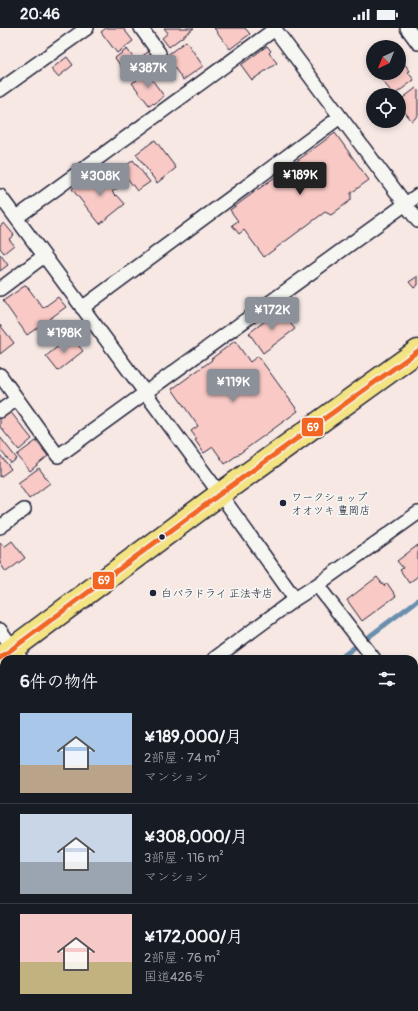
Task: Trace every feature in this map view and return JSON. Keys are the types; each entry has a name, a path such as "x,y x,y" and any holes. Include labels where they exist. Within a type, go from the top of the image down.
{"highway":[{"path":"12,655 220,494 418,351"}],"street":[{"path":"0,90 87,28"},
{"path":"141,28 159,53"},
{"path":"16,218 274,28 418,221"},
{"path":"407,28 418,43"},
{"path":"82,308 340,117"},
{"path":"0,375 58,456 418,195"},
{"path":"0,196 220,494 295,599"},
{"path":"0,289 44,256"},
{"path":"0,411 17,399"},
{"path":"0,527 24,510"},
{"path":"219,655 295,599 318,585 418,513"},
{"path":"318,585 371,655"},
{"path":"0,630 12,655"}],"building":[{"path":"106,28 123,28 133,41 117,53 101,32"},
{"path":"164,28 194,28 169,47 162,38 168,33"},
{"path":"214,28 245,28 250,34 230,49"},
{"path":"186,41 203,66 183,80 166,56"},
{"path":"267,46 271,51 269,53 277,63 252,80 241,65"},
{"path":"127,49 140,67 128,76 115,58"},
{"path":"151,50 156,57 145,65 141,57"},
{"path":"67,57 73,65 58,77 51,69"},
{"path":"406,66 410,71 408,72 414,80 403,88 388,88 382,80 406,80"},
{"path":"147,73 164,96 154,104 149,105 132,83 137,80 135,78 140,74 142,77"},
{"path":"416,88 418,90 418,116 412,121 406,114 406,96"},
{"path":"335,133 369,180 351,193 351,200 331,215 325,212 264,257 244,230 239,234 232,225 238,221 230,210"},
{"path":"155,140 176,168 157,183 136,154"},
{"path":"133,160 150,182 137,191 121,170"},
{"path":"108,173 119,187 112,192 125,204 100,224 72,189 85,179 89,184 95,180 96,182"},
{"path":"4,223 14,235 9,239 14,245 4,253 0,248 0,226"},
{"path":"0,254 8,265 0,271"},
{"path":"418,276 418,285 414,288 409,282"},
{"path":"26,285 43,308 58,297 66,307 27,335 3,301"},
{"path":"280,310 295,329 263,353 249,333"},
{"path":"0,325 14,343 0,354"},
{"path":"71,336 83,351 58,371 46,356"},
{"path":"235,341 250,362 258,356 298,411 225,464 213,447 204,453 191,431 198,426 172,389"},
{"path":"9,410 32,439 19,450 0,427 0,418"},
{"path":"0,437 17,459 11,463 0,450"},
{"path":"36,441 48,456 30,471 17,455"},
{"path":"0,455 11,469 0,477"},
{"path":"39,468 50,483 29,499 18,483"},
{"path":"12,541 25,558 6,572 0,563 0,542 4,547"},
{"path":"418,545 418,576 409,583 400,570 403,568 397,561"},
{"path":"377,577 384,586 387,583 396,596 362,621 347,600"}],"waterway":[{"path":"344,655 418,600"}],"transit line":[{"name":"69","path":"4,655 220,494 418,351"}],"place":[{"name":"ワークショップ オオツキ 豊岡店","path":"283,503"},
{"name":"白バラドライ 正法寺店","path":"153,593"}]}
